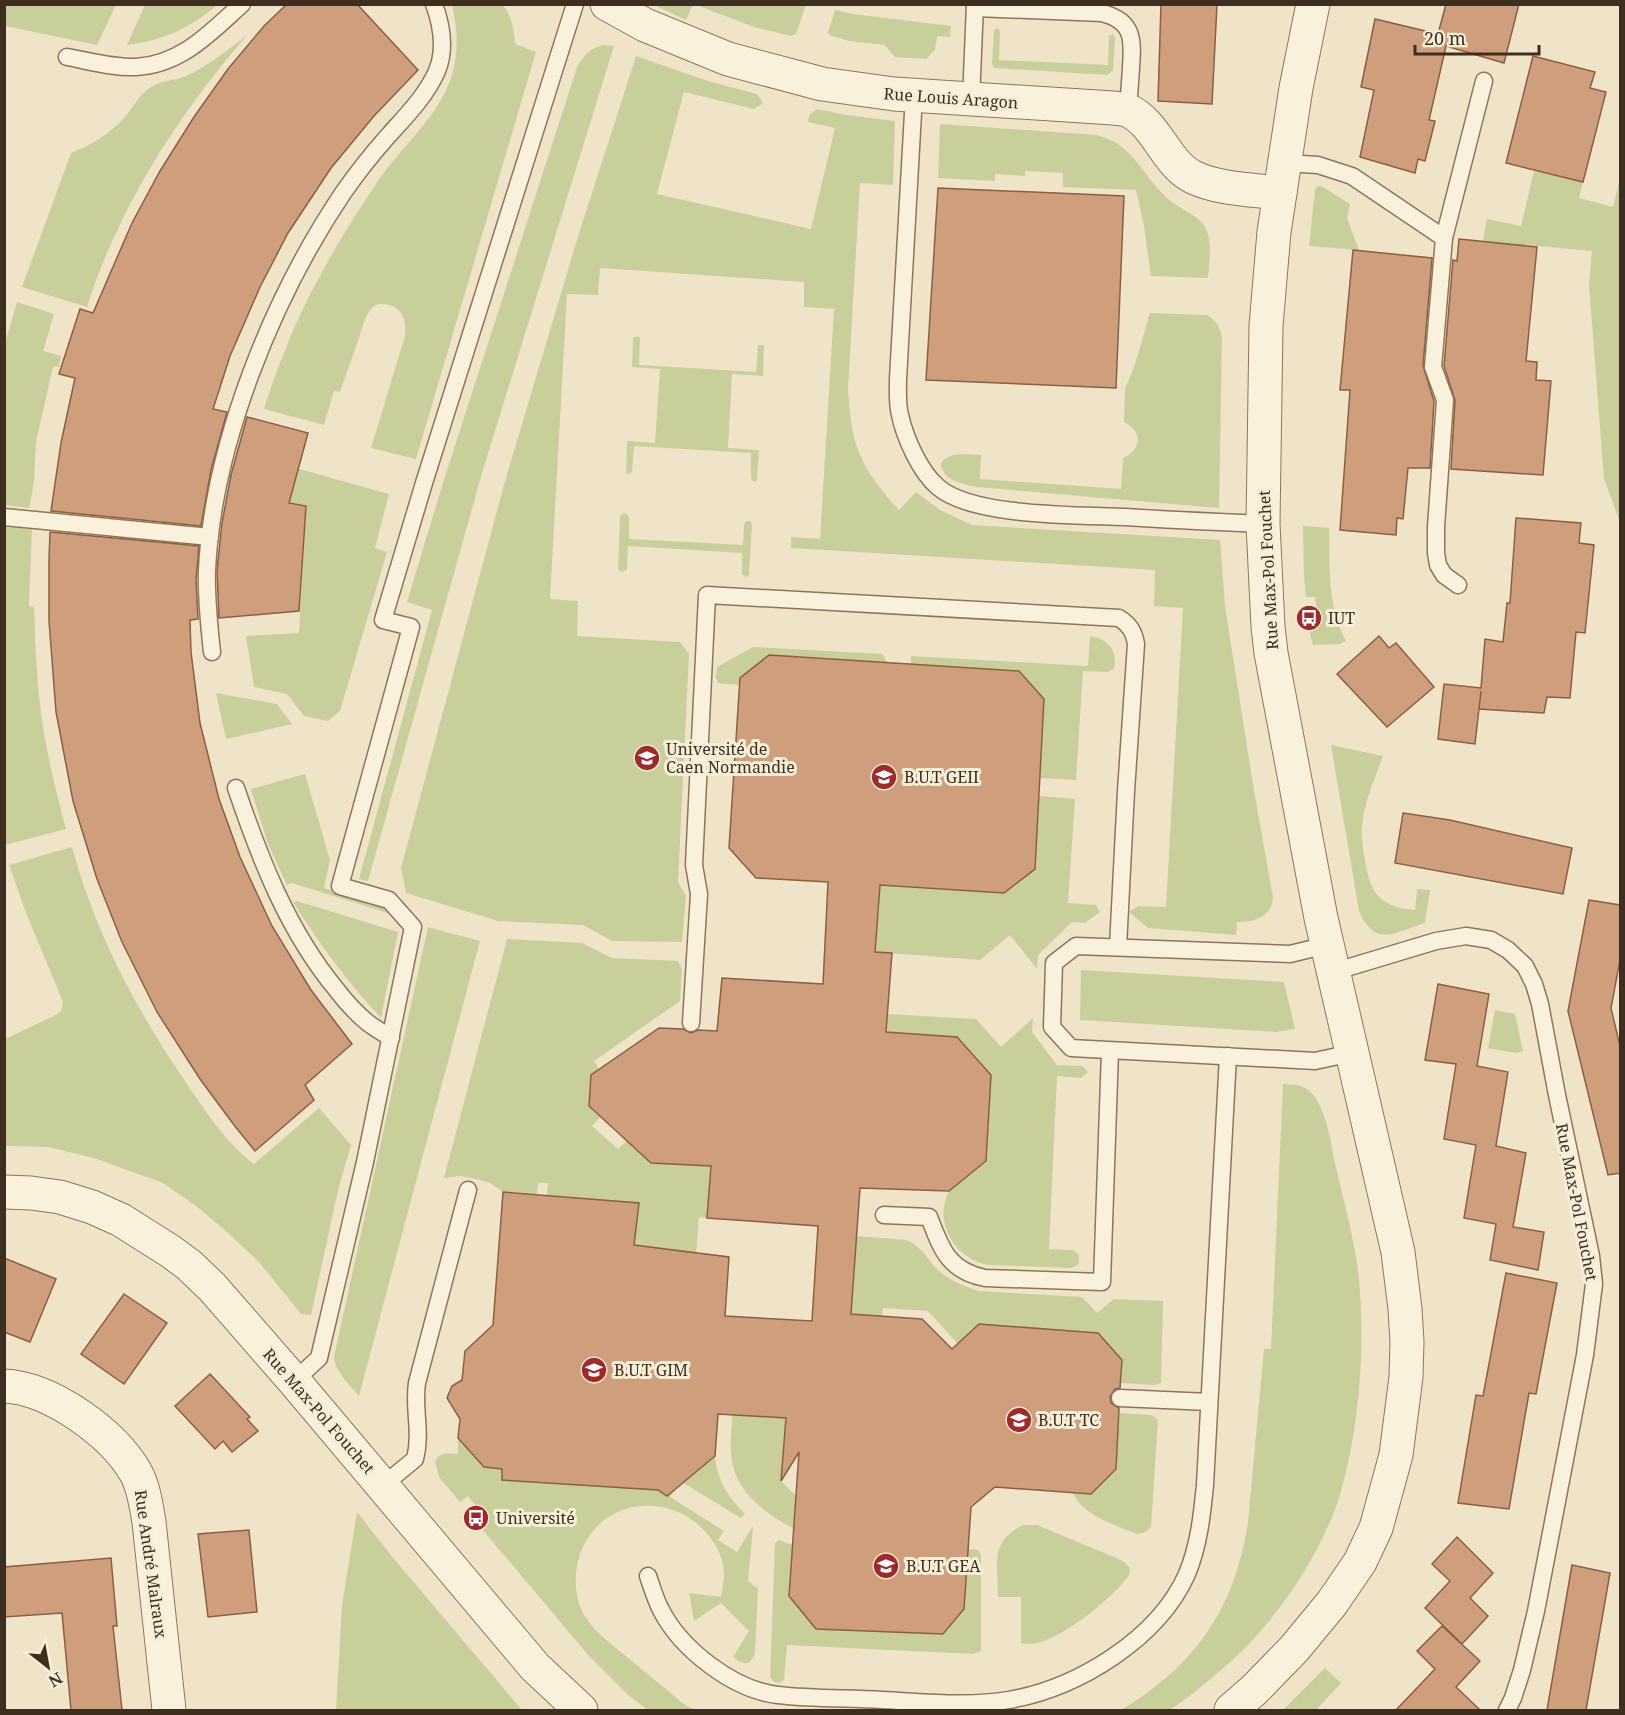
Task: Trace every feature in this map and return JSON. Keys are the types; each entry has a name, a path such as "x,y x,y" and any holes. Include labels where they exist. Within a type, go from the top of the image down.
{"street":[{"name":"Rue Louis Aragon","path":"607,4 645,25 728,59 805,81 852,89 914,95 1113,108 1128,111"},
{"name":"Rue Max-Pol Fouchet","path":"1231,1710 1294,1649 1332,1603 1360,1562 1376,1528 1396,1455 1406,1377 1405,1310 1398,1252 1330,959 1271,652 1263,524 1266,326 1271,256 1296,88 1313,4"},
{"path":"1128,111 1155,134 1178,165 1191,176 1225,185 1283,178"},
{"name":"Rue Max-Pol Fouchet","path":"4,1192 60,1197 92,1207 121,1220 189,1265 212,1287 294,1381 535,1668 580,1710"},
{"name":"Rue André Malraux","path":"4,1386 36,1393 66,1407 117,1447 136,1473 143,1491 149,1522 169,1710"}],"lane":[{"path":"67,57 128,67 162,62 187,52 201,42 243,4"},
{"path":"212,652 207,592 210,537 215,501 236,420 269,329 313,241 344,192 373,154 421,99 437,70 442,55 442,37 434,4"},
{"path":"294,1381 319,1358 365,1162 413,927 388,900 340,886 411,627 383,620 574,4"},
{"path":"971,100 975,6 1102,13 1114,16 1121,21 1132,38 1128,111"},
{"path":"1458,585 1444,575 1438,565 1436,554 1445,400 1433,367 1444,238 1484,81"},
{"path":"914,95 898,401 911,446 927,475 937,487 960,500 1018,512 1263,524"},
{"path":"1283,178 1318,165 1352,176 1444,238"},
{"path":"4,517 210,537"},
{"path":"691,1023 699,894 694,865 707,595 1119,618 1126,622 1134,634 1136,644 1125,791 1118,948"},
{"path":"236,788 255,846 291,923 308,951 326,978 346,1001 367,1022 391,1038"},
{"name":"Rue Max-Pol Fouchet","path":"1330,959 1466,936 1491,940 1509,950 1525,966 1540,1004 1591,1256 1594,1284 1585,1355 1536,1611 1522,1670 1507,1710"},
{"path":"1330,959 1290,954 1076,946 1054,963 1052,1027 1071,1048 1315,1061 1352,1053"},
{"path":"884,1215 929,1217 937,1239 952,1264 972,1276 1101,1282 1110,1051"},
{"path":"648,1576 661,1611 683,1640 720,1673 740,1684 777,1695 948,1703 1010,1700 1034,1694 1080,1676 1124,1649 1145,1631 1176,1595 1192,1560 1201,1524 1228,1056"},
{"path":"382,1486 415,1459 418,1443 415,1401 417,1383 468,1190"},
{"path":"1120,1398 1209,1402"}],"green space":[{"path":"5,4 116,5 97,45 5,26"},
{"path":"145,4 217,5 186,27 164,37 127,45"},
{"path":"693,4 686,20 654,5"},
{"path":"806,4 796,34 791,36 754,27 696,5"},
{"path":"452,5 503,5 512,23 515,44 536,52 416,459 371,448 405,336 403,316 398,309 391,306 377,305 367,314 340,392 334,391 324,425 264,409 293,331 326,264 378,181 427,121 444,95 453,72 456,53"},
{"path":"835,10 951,26 950,37 937,36 935,50 926,59 895,57 885,45 849,41 829,35"},
{"path":"997,28 1000,31 999,60 1108,65 1109,36 1113,34 1115,38 1113,71 1107,75 994,68 992,64 994,30"},
{"path":"247,35 175,129 134,197 100,270 87,307 22,287 71,153 93,143 113,129 143,93 151,87 194,72"},
{"path":"604,45 614,46 482,473 368,881 359,879 432,610 407,602 577,67 588,53"},
{"path":"636,56 708,81 757,94 762,101 762,104 754,109 684,92 657,194 811,229 835,128 808,122 809,115 817,109 895,121 893,185 860,183 848,388 852,426 860,455 875,481 899,510 916,492 940,510 972,525 1220,540 1225,606 1273,897 1266,914 1250,921 1237,922 1236,935 1148,928 1129,912 1138,906 1166,907 1183,608 1154,606 1155,570 791,548 791,537 820,539 834,309 804,307 804,282 600,268 598,295 567,294 550,599 578,601 577,636 680,642 689,654 678,882 686,896 682,942 612,941 583,925 498,921 406,893 401,868 505,481 576,243"},
{"path":"940,124 1097,135 1116,143 1134,159 1172,203 1202,222 1210,245 1208,278 1151,276 1136,190 1063,187 1063,173 1025,171 1025,176 995,174 995,181 938,178"},
{"path":"1534,171 1583,182 1579,198 1613,207 1620,179 1620,522 1604,479 1589,285 1592,251 1483,241 1487,219 1521,226"},
{"path":"1318,186 1350,204 1347,218 1359,250 1309,246 1315,190"},
{"path":"17,302 54,314 43,351 61,356 59,367 53,367 36,442 34,482 29,508 5,505 5,343"},
{"path":"1150,313 1207,315 1219,328 1222,339 1219,508 977,487 954,481 945,474 941,463 945,459 959,455 981,455 980,479 1121,489 1123,458 1134,450 1138,440 1135,430 1124,422 1125,389"},
{"path":"638,336 640,338 639,365 756,372 758,345 764,345 763,376 732,374 728,448 759,450 757,480 754,482 751,479 751,453 634,446 632,472 626,473 627,441 655,443 660,369 632,367 633,338"},
{"path":"278,463 389,494 375,548 387,552 340,711 328,721 304,716 287,694 254,687 246,636 299,633 306,506 269,498"},
{"path":"623,513 629,517 629,539 743,545 744,525 746,521 751,521 749,575 746,577 742,574 742,553 628,546 627,570 621,572 618,569 620,517"},
{"path":"1303,526 1329,528 1330,571 1335,614 1346,641 1340,644 1313,645 1308,627 1319,625 1315,597 1306,597"},
{"path":"5,527 32,529 29,606 34,607 39,691 47,751 66,829 5,845"},
{"path":"1090,636 1110,646 1115,662 1114,669 1107,672 1083,671 1076,780 1040,778 1044,699 1019,671 911,664 911,656 1088,666"},
{"path":"753,647 883,654 887,663 769,655 740,678 739,685 718,683 717,667"},
{"path":"216,693 277,704 292,724 226,739"},
{"path":"1331,745 1383,756 1363,819 1362,840 1367,872 1379,897 1393,906 1415,910 1417,889 1430,890 1425,923 1386,935 1372,930 1365,923 1359,911"},
{"path":"305,774 330,860 324,888 384,907 391,914 292,883 287,885 268,844 251,789"},
{"path":"1039,796 1075,799 1068,903 1096,905 1100,912 1085,923 1072,922 1038,955 1037,969 1010,935 980,960 875,952 880,885 1004,893 1035,869"},
{"path":"72,847 81,879 105,941 135,1000 194,1095 235,1147 254,1164 319,1108 351,1145 338,1190 311,1315 301,1314 258,1261 226,1231 163,1183 94,1158 48,1147 5,1146 5,1039 58,1014 63,1002 9,865"},
{"path":"297,901 398,932 381,1018 323,947 293,902"},
{"path":"428,927 480,941 359,1396 340,1373 334,1357"},
{"path":"507,939 582,943 612,958 678,961 682,969 680,1001 594,1061 599,1069 591,1075 589,1106 600,1117 592,1126 618,1149 627,1141 651,1163 671,1164 688,1150 712,1152 707,1218 699,1217 696,1253 658,1248 633,1255 638,1203 547,1195 548,1183 538,1183 537,1194 503,1192 490,1183 460,1176 444,1178"},
{"path":"1081,970 1284,982 1295,1029 1276,1032 1080,1020"},
{"path":"1495,1010 1515,1014 1523,1051 1516,1053 1488,1048"},
{"path":"887,1014 976,1019 1001,1047 1033,1018 1032,1032 1057,1065 1082,1066 1088,1072 1081,1078 1057,1076 1049,1249 1073,1250 1079,1255 1079,1264 1072,1268 989,1265 977,1262 957,1248 945,1227 944,1203 949,1191 986,1161 991,1075 957,1037 870,1030"},
{"path":"1283,1084 1305,1088 1318,1102 1323,1112 1357,1264 1361,1305 1361,1360 1356,1415 1347,1469 1340,1495 1323,1538 1298,1581 1254,1639 1203,1685 1173,1707 1167,1710 1144,1712 1121,1710 1171,1674 1208,1631 1222,1607 1242,1553 1248,1522 1264,1349 1271,1349"},
{"path":"857,1236 906,1240 920,1249 946,1276 979,1291 1082,1297 1097,1313 1114,1299 1163,1301 1161,1383 1154,1385 1121,1383 1122,1360 1098,1333 979,1324 958,1344 928,1311 883,1308 882,1316 851,1314"},
{"path":"1119,1413 1151,1415 1158,1420 1151,1527 1146,1532 1137,1534 1092,1514 1084,1508 1073,1493 1091,1494 1116,1469"},
{"path":"732,1414 806,1419 805,1436 783,1454 781,1481 796,1496 793,1528 764,1510 740,1483 731,1455"},
{"path":"458,1438 484,1467 502,1469 685,1481 715,1456 724,1488 745,1514 741,1518 680,1481 670,1497 724,1531 718,1540 737,1552 753,1526 748,1581 758,1589 755,1653 751,1661 743,1663 733,1657 749,1631 721,1603 694,1621 689,1593 721,1597 723,1565 712,1540 696,1523 677,1512 656,1506 635,1507 615,1513 598,1525 585,1543 576,1572 578,1599 586,1618 599,1634 685,1705 696,1710 648,1710 628,1695 589,1656 482,1529 489,1523 468,1496 460,1502 439,1477 435,1461 448,1453 458,1454"},
{"path":"357,1512 522,1710 336,1710 342,1605"},
{"path":"1023,1525 1037,1525 1119,1559 1127,1564 1130,1571 1122,1584 1090,1613 1060,1633 1032,1644 1021,1643 1021,1597 998,1597 997,1564 1000,1547 1012,1532"},
{"path":"779,1540 792,1545 789,1596 816,1629 943,1634 964,1609 968,1549 978,1550 981,1555 981,1651 973,1654 787,1645 784,1680 779,1683 774,1682 770,1677 775,1543"},
{"path":"1325,1668 1341,1683 1316,1710 1283,1710"}],"building":[{"path":"287,4 357,4 418,70 374,116 331,168 288,233 260,287 230,356 213,409 227,412 211,470 201,526 51,511 61,443 75,378 59,374 80,309 93,313 132,223 160,171 194,117 228,69 264,26"},
{"path":"1161,4 1217,4 1212,104 1158,101"},
{"path":"1446,4 1519,4 1504,63 1446,46 1429,120 1435,121 1425,161 1418,159 1415,173 1360,157 1374,90 1361,87 1375,19 1438,34"},
{"path":"1533,56 1595,72 1590,88 1606,92 1583,182 1506,163"},
{"path":"938,188 1124,196 1116,388 926,380"},
{"path":"1459,239 1537,247 1526,361 1537,362 1536,380 1551,381 1543,475 1451,469 1455,400 1444,366 1453,260 1457,261"},
{"path":"1353,250 1432,258 1423,366 1434,401 1430,468 1408,468 1403,519 1397,518 1396,535 1340,530 1350,390 1340,390"},
{"path":"247,417 308,433 289,503 306,506 299,611 219,618 217,571 222,523 231,475"},
{"path":"1516,518 1581,523 1579,543 1594,545 1585,633 1576,632 1570,698 1547,697 1544,713 1479,709 1481,691 1475,744 1438,739 1444,684 1481,688 1485,639 1503,642 1507,603 1510,603"},
{"path":"50,532 199,546 196,580 198,619 190,620 191,652 200,723 219,799 240,857 272,926 311,990 352,1044 305,1085 314,1100 255,1151 200,1079 157,1012 122,942 97,879 73,801 56,712 49,621"},
{"path":"1379,636 1389,648 1396,643 1434,687 1387,727 1337,674"},
{"path":"769,655 1019,671 1044,699 1035,869 1004,893 880,885 875,952 892,953 886,1032 957,1037 991,1075 986,1161 949,1191 860,1188 851,1314 922,1319 952,1349 979,1324 1098,1333 1122,1360 1120,1388 1115,1389 1110,1397 1111,1403 1119,1408 1116,1469 1091,1494 995,1487 971,1507 964,1609 943,1634 816,1629 789,1596 799,1452 781,1481 786,1418 718,1414 715,1456 667,1496 658,1490 502,1480 502,1469 484,1467 458,1438 460,1419 447,1398 452,1386 462,1380 465,1351 493,1325 503,1192 639,1203 634,1245 729,1257 725,1316 812,1321 818,1226 707,1218 711,1166 651,1163 589,1106 591,1075 659,1028 683,1029 691,1033 698,1030 717,1031 722,978 823,984 828,882 756,878 729,848 740,678"},
{"path":"1403,813 1450,820 1572,848 1563,894 1395,863"},
{"path":"1589,900 1620,905 1620,960 1611,1008 1620,1046 1620,1173 1608,1175 1568,1011"},
{"path":"1438,984 1489,994 1477,1066 1508,1072 1496,1146 1526,1153 1513,1227 1544,1232 1538,1270 1490,1260 1496,1224 1464,1218 1476,1145 1444,1139 1456,1064 1425,1060"},
{"path":"4,1258 56,1279 30,1342 4,1332"},
{"path":"1506,1273 1557,1283 1536,1394 1529,1393 1509,1509 1458,1503 1476,1395 1483,1396"},
{"path":"124,1294 167,1323 124,1384 81,1354"},
{"path":"210,1374 250,1417 247,1419 258,1431 232,1452 223,1441 215,1449 175,1406"},
{"path":"249,1530 257,1612 208,1617 198,1534"},
{"path":"1457,1537 1493,1573 1470,1598 1488,1616 1462,1644 1425,1608 1450,1581 1432,1564"},
{"path":"111,1558 117,1626 113,1626 122,1710 71,1710 62,1613 4,1617 4,1567"},
{"path":"1572,1565 1610,1573 1586,1710 1547,1710"},
{"path":"1442,1626 1480,1661 1456,1687 1480,1710 1396,1710 1435,1669 1417,1651"}],"place":[{"name":"IUT","path":"1309,618"},
{"name":"Université de Caen Normandie","path":"647,758"},
{"name":"B.U.T GEII","path":"884,777"},
{"name":"B.U.T GIM","path":"594,1370"},
{"name":"B.U.T TC","path":"1019,1420"},
{"name":"Université","path":"476,1518"},
{"name":"B.U.T GEA","path":"886,1566"}]}
